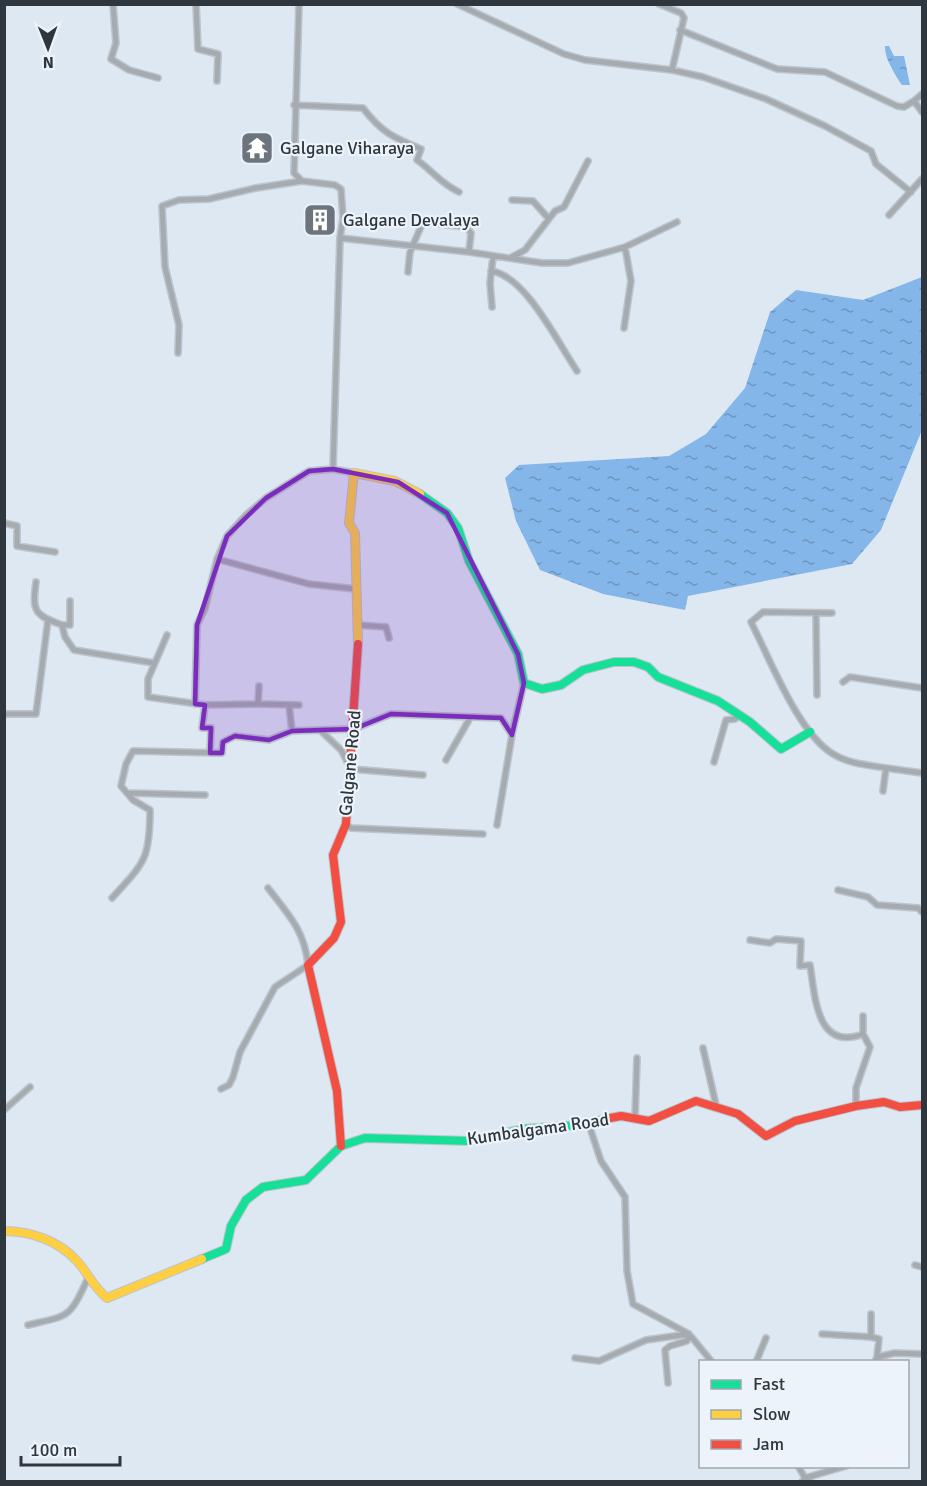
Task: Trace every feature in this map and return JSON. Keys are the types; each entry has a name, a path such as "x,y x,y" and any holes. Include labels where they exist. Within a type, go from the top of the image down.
{"street":[{"path":"113,4 116,44 111,59 129,70 158,78"},
{"path":"196,4 198,49 218,54 217,81"},
{"path":"299,4 294,105 294,173 302,181"},
{"path":"457,4 574,57 672,70 738,89 825,126 871,151 876,164 911,192"},
{"path":"658,4 681,13 684,18 672,70"},
{"path":"680,30 777,69 825,72 897,106 904,107 914,102 922,94"},
{"path":"914,102 922,112"},
{"path":"294,105 363,108 377,127 395,138 421,148 417,160 434,172 439,182 459,192"},
{"path":"508,258 525,250 555,211 564,207 588,161"},
{"path":"889,215 922,179"},
{"path":"178,353 179,325 165,267 162,206 179,200 209,199 256,188 302,181 335,185 341,189 343,218 340,238 333,469"},
{"path":"512,200 533,201 549,219"},
{"path":"408,272 410,252 419,227 428,221 465,227 471,233 469,252"},
{"path":"340,238 469,252 542,263 568,263 625,247 677,222"},
{"path":"624,328 631,281 630,263 625,247"},
{"path":"492,307 493,257"},
{"path":"491,270 508,275 532,299 577,371"},
{"path":"195,704 197,625 205,608 217,559 227,536 266,498 309,471 333,469 395,481 415,490 447,513 458,528 469,561 518,654 524,683 512,735 497,825"},
{"path":"354,473 398,482 433,503"},
{"name":"Galgane Road","path":"309,965 334,938 341,922 333,855 346,824 354,729 357,625 355,533 349,523 354,473"},
{"path":"4,523 17,526 17,546 54,552"},
{"path":"217,559 309,584 356,589"},
{"path":"36,582 33,604 41,617 62,625 70,625 70,601"},
{"path":"832,613 763,612 751,622 804,726 832,754 857,764 922,773"},
{"path":"816,613 817,695"},
{"path":"4,714 36,714 48,620"},
{"path":"62,625 65,637 74,650 154,663"},
{"path":"357,625 386,627 389,638"},
{"path":"167,635 148,679 147,697 205,705 299,705"},
{"path":"524,683 543,689 561,685 583,670 614,662 634,662 648,667 658,676 718,701 781,749 810,732"},
{"path":"843,682 850,677 922,688"},
{"path":"258,704 259,686"},
{"path":"205,705 202,728 211,728 210,753"},
{"path":"290,705 292,731"},
{"path":"112,898 143,864 150,836 150,810 121,786 126,764 133,751 222,753 223,742 235,736 269,740 292,731 354,729 391,714 501,718 512,735"},
{"path":"714,762 726,720 735,719 739,715"},
{"path":"446,760 470,718"},
{"path":"321,730 341,750 351,769 423,775"},
{"path":"883,791 886,768"},
{"path":"127,793 205,795"},
{"path":"346,824 351,828 483,834"},
{"path":"268,888 298,926 307,945 309,965 337,1091 341,1146"},
{"path":"838,890 868,897 877,904 918,908 922,912"},
{"path":"750,940 770,943 776,939 801,941 800,966 810,965 817,1010 825,1028 836,1035 854,1038 863,1034"},
{"path":"221,1089 229,1085 234,1077 240,1052 275,987 309,965"},
{"path":"855,1106 856,1088 870,1047 863,1034 863,1016"},
{"path":"703,1048 716,1105"},
{"path":"635,1118 637,1058"},
{"path":"4,1110 30,1087"},
{"name":"Kumbalgama Road","path":"4,1231 36,1235 67,1253 77,1262 97,1290 107,1298 226,1249 231,1226 246,1200 263,1187 306,1180 341,1146 365,1138 471,1141 523,1129 580,1125 621,1116 649,1121 696,1101 716,1105 738,1114 766,1137 795,1121 855,1106 884,1102 900,1107 922,1105"},
{"path":"580,1125 590,1128 601,1161 625,1197 627,1271 633,1304 689,1334 709,1354 711,1360"},
{"path":"915,1265 922,1267"},
{"path":"28,1326 67,1316 76,1304 88,1278"},
{"path":"871,1314 871,1337"},
{"path":"575,1358 599,1360 646,1340 689,1334"},
{"path":"668,1383 665,1350 670,1346 687,1341 689,1334"},
{"path":"822,1334 871,1337 879,1340 876,1359 895,1353 922,1354"},
{"path":"757,1360 766,1338"},
{"path":"803,1480 843,1468"},
{"path":"803,1480 811,1482"}],"highlighted area":[{"path":"333,469 398,482 447,513 518,654 524,683 512,735 501,718 391,714 354,729 292,731 269,740 235,736 223,742 222,753 210,753 211,728 202,728 205,705 195,704 197,625 227,536 266,498 309,471"}],"water":[{"path":"885,46 889,46 894,56 904,56 910,85 902,85 899,81 888,61"},
{"path":"922,277 922,430 881,530 852,564 688,596 685,610 603,594 540,570 516,521 505,478 519,465 669,456 706,434 745,388 770,312 796,290 863,300"}],"traffic: fast":[{"path":"420,494 447,513 458,528 469,561 518,654 524,683 542,689 561,685 583,670 614,662 634,662 648,667 658,677 718,701 750,722 781,749 810,732"},
{"path":"202,1259 226,1249 231,1226 246,1200 263,1187 306,1180 341,1146 365,1138 471,1141 523,1129 580,1125 605,1119"}],"traffic: slow":[{"path":"358,644 355,533 349,523 354,473 395,481 420,494"},
{"path":"4,1231 34,1235 62,1248 77,1261 98,1290 107,1298 202,1259"}],"traffic: jam":[{"path":"341,1146 337,1091 308,965 334,938 341,922 333,855 346,824 358,644"},
{"path":"605,1119 621,1116 649,1121 696,1101 738,1114 766,1136 795,1121 856,1106 884,1102 900,1107 922,1105"}],"place":[{"name":"Galgane Viharaya","path":"257,148"},
{"name":"Galgane Devalaya","path":"320,220"}]}
